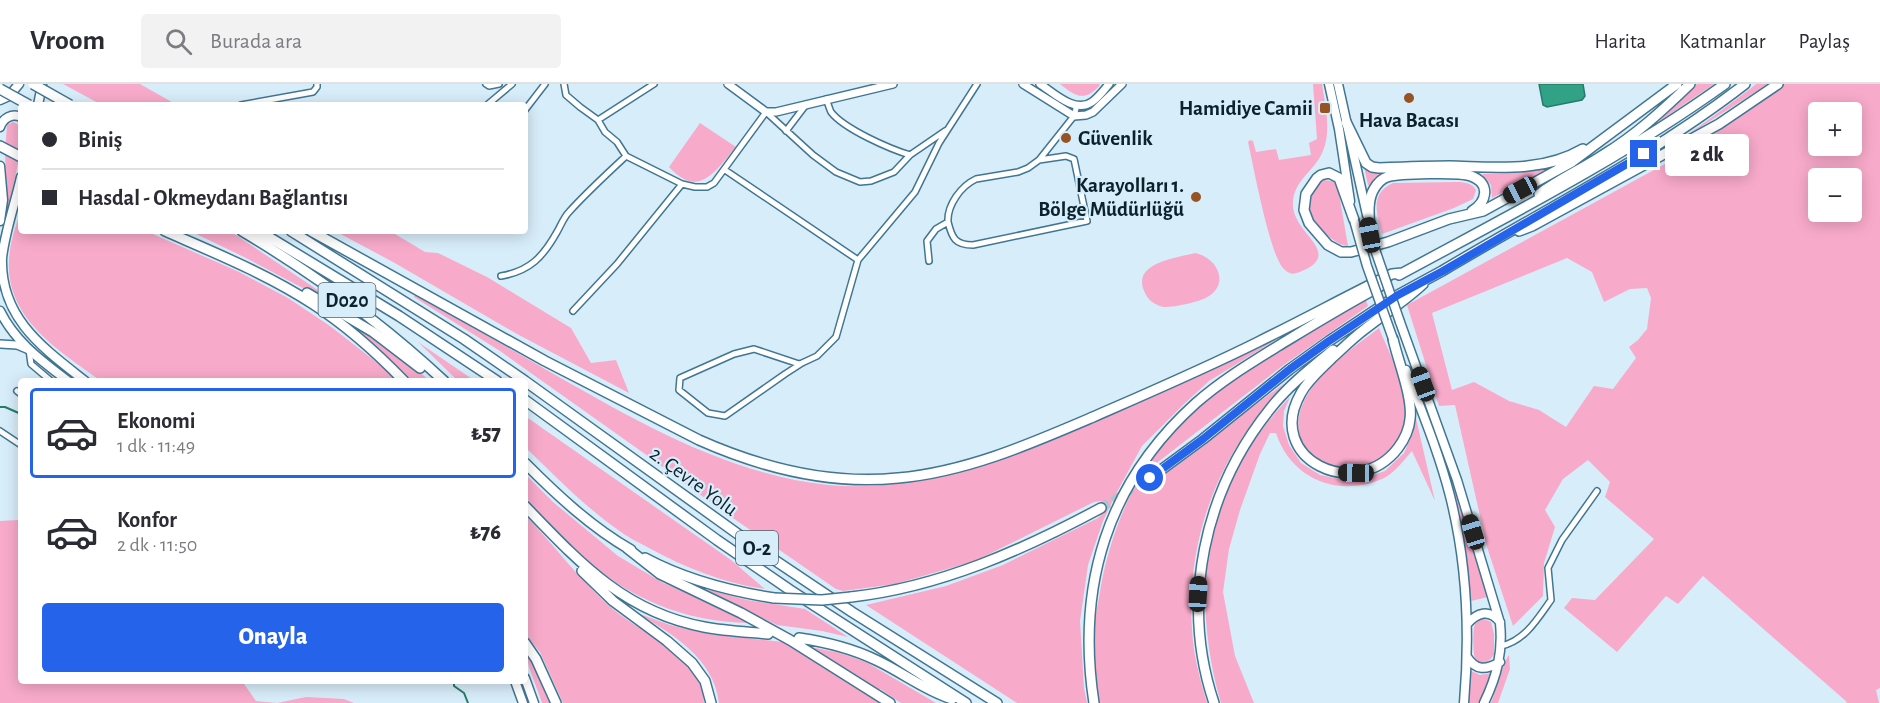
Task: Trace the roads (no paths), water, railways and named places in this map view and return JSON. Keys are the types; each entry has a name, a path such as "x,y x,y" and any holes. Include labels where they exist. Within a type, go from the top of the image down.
{"highway":[{"path":"33,84 65,102"},
{"path":"1354,220 1339,178 1332,174 1325,174 1313,181 1304,202 1307,218 1314,230 1328,244 1345,253 1388,242 1482,211 1564,167 1677,84"},
{"path":"1524,208 1549,187 1640,130 1690,84"},
{"path":"1094,703 1088,654 1091,594 1099,556 1121,500 1138,469 1183,415 1216,386 1278,346 1402,273 1524,208 1639,142 1725,84"},
{"path":"1150,478 1309,355 1398,295 1644,154 1709,112 1745,84"},
{"path":"1508,232 1532,226 1668,153 1743,109 1778,84"},
{"path":"0,89 24,102"},
{"path":"1346,122 1366,163 1380,168 1537,166 1570,156 1611,132"},
{"path":"0,146 18,155"},
{"path":"1370,235 1371,195 1381,180 1392,176 1457,174 1474,177 1482,183 1485,198 1482,204 1468,214"},
{"path":"172,234 278,283 330,316 374,351 401,378"},
{"name":"D020","path":"247,234 309,273 361,310 439,378"},
{"path":"263,234 399,316 492,378"},
{"name":"2. Çevre Yolu","path":"296,234 464,339 521,378"},
{"path":"316,234 545,361 699,440 744,458 778,468 813,476 867,480 918,476 954,469 1077,424 1257,342 1392,274 1402,273"},
{"path":"223,256 250,263 345,315 438,378"},
{"path":"1393,339 1410,403 1410,419 1406,434 1394,453 1379,465 1356,473 1333,472 1315,464 1301,451 1293,434 1292,416 1305,386 1319,370 1363,331 1429,278"},
{"path":"1214,703 1206,674 1198,594 1205,541 1223,484 1247,440 1281,397 1324,357 1363,331"},
{"name":"2. Çevre Yolu","path":"528,383 775,561 997,703"},
{"name":"2. Çevre Yolu","path":"528,402 717,540 790,590 966,703"},
{"path":"528,466 582,516 660,574 764,625 890,703"},
{"path":"627,548 684,576 727,589 774,598 822,600 905,589 949,576 1036,541 1101,508"},
{"path":"528,509 579,562 610,587 645,607 665,616 703,627 768,634"},
{"path":"563,545 577,565 603,592 692,663 705,681 711,703"},
{"path":"799,638 836,644 859,652 937,693 966,703"},
{"path":"528,647 536,659 556,703"}],"main road":[{"path":"0,100 9,96 19,84"},
{"path":"39,102 42,84"},
{"path":"1329,84 1354,220 1365,261 1429,429 1450,498 1463,571 1467,624 1464,703"},
{"path":"1338,84 1370,235 1457,480 1500,622 1500,662 1484,703"},
{"path":"0,128 6,118 18,116"},
{"path":"0,166 3,200 0,220"},
{"path":"18,189 2,256 5,293 16,318 28,333 81,378"},
{"path":"0,311 9,327 29,350 64,378"},
{"path":"1467,624 1477,615 1485,613 1500,622"},
{"path":"1467,657 1481,669 1490,668 1500,662"},
{"path":"516,684 523,703"},
{"path":"527,684 534,703"}],"street":[{"path":"258,102 313,92 317,84"},
{"path":"486,84 489,86 499,84"},
{"path":"491,102 512,84"},
{"path":"528,106 545,84"},
{"path":"564,84 567,95 598,120 605,132 617,142 626,156 682,184 695,187 707,187 714,183 766,112"},
{"path":"598,120 654,84"},
{"path":"766,112 776,112 893,84"},
{"path":"802,363 754,349 734,354 680,378 679,390 708,413 725,416 802,363 817,356 836,337 858,260 915,192 947,130 977,84"},
{"path":"1040,84 1069,103 1077,105 1090,103 1109,84"},
{"path":"1026,85 1074,116 1086,115 1099,108 1122,84"},
{"path":"731,85 836,172 860,182 871,181 894,172 910,155 947,130"},
{"path":"826,99 830,111 842,122 894,150 910,155"},
{"path":"786,131 806,105"},
{"path":"1039,160 1066,156 1074,159 1087,221 973,245 962,245 956,241 948,222 950,209 961,191 970,182 987,176 1018,172 1039,160 1074,116 1077,105"},
{"path":"501,276 515,274 539,258 551,243 568,213 626,156"},
{"path":"724,170 858,260"},
{"path":"573,311 617,264 682,184"},
{"path":"929,261 927,241 936,229 948,222"},
{"path":"0,344 16,345 29,350 31,364 47,378"},
{"path":"0,431 18,443"},
{"path":"1501,646 1509,644 1527,632 1551,600 1548,568 1562,540 1597,491"}],"waterway":[{"path":"0,407 18,413"},
{"path":"454,684 464,693 468,703"}],"tunnel":[{"path":"1101,508 1150,478"}],"place":[{"name":"Hava Bacası","path":"1409,98"},
{"name":"Hamidiye Camii","path":"1325,108"},
{"name":"Güvenlik","path":"1066,138"},
{"name":"Karayolları 1. Bölge Müdürlüğü","path":"1196,197"}]}
